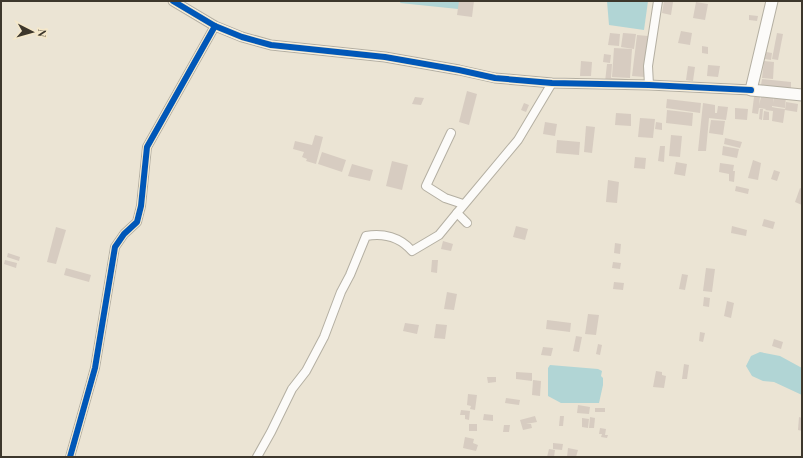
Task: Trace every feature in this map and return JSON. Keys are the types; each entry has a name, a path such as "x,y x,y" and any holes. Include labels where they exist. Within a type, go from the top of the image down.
{"main road":[{"path":"772,1 751,90 802,95"}],"street":[{"path":"173,1 215,26 242,37 271,45 385,57 495,78 552,83 649,85 751,90"},
{"path":"649,85 649,60 658,1"},
{"path":"70,457 95,368 114,247 124,234 137,222 140,211 147,147 215,26"},
{"path":"257,457 292,389 306,372 324,337 341,292 350,275 366,236 376,234 390,236 407,245 412,251 439,235 463,204 518,140 552,83"},
{"path":"451,133 426,186 445,198 463,204"},
{"path":"456,213 467,223"}],"water":[{"path":"401,1 463,1 458,9 400,3"},
{"path":"607,1 648,1 644,30 609,25"},
{"path":"760,352 780,356 802,368 802,395 774,382 763,381 752,376 746,366 751,356"},
{"path":"550,365 598,369 602,371 601,376 603,378 603,385 599,403 561,403 548,396 548,368"}],"building":[{"path":"459,1 474,1 472,17 457,15"},
{"path":"664,1 673,2 671,15 662,13"},
{"path":"696,2 708,4 705,20 693,18"},
{"path":"749,15 758,16 757,21 749,20"},
{"path":"681,31 692,33 690,45 678,43"},
{"path":"610,33 620,34 619,46 608,45"},
{"path":"623,33 636,34 634,49 621,47"},
{"path":"777,33 783,34 778,60 772,59"},
{"path":"637,35 648,36 644,77 632,76"},
{"path":"702,46 708,47 708,54 702,53"},
{"path":"614,48 632,49 630,78 612,77"},
{"path":"766,52 772,53 771,60 765,59"},
{"path":"604,54 611,55 610,63 603,62"},
{"path":"581,61 592,62 591,76 580,76"},
{"path":"764,61 774,62 773,79 762,78"},
{"path":"607,64 612,64 611,78 628,79 628,83 605,82"},
{"path":"708,65 720,66 718,77 707,76"},
{"path":"688,66 695,67 693,81 686,80"},
{"path":"762,79 791,82 791,89 761,85"},
{"path":"467,91 477,94 469,125 459,122"},
{"path":"774,94 786,96 785,108 772,106 785,109 783,123 772,121 773,111 759,108 758,114 752,113 754,97 760,97 759,105 761,97 773,98 773,103"},
{"path":"415,97 424,98 421,105 412,104"},
{"path":"667,99 701,103 700,113 666,108"},
{"path":"786,102 798,104 797,112 785,110"},
{"path":"524,103 529,105 526,112 521,110"},
{"path":"703,103 715,105 715,113 717,113 718,106 728,107 726,120 709,118 706,151 698,151"},
{"path":"735,108 748,109 747,120 735,119"},
{"path":"760,109 763,109 762,120 759,119"},
{"path":"667,110 693,113 692,126 666,123"},
{"path":"764,111 769,112 769,120 763,120"},
{"path":"616,113 631,114 631,126 615,125"},
{"path":"640,118 655,119 653,138 638,137"},
{"path":"711,120 725,121 723,135 709,133"},
{"path":"545,122 557,124 555,136 543,134"},
{"path":"656,122 662,123 662,130 655,129"},
{"path":"586,126 595,127 592,153 584,152"},
{"path":"315,135 323,137 316,164 306,161 307,159 302,157 304,152 293,149 295,141 312,145"},
{"path":"671,135 682,136 680,157 669,156"},
{"path":"725,138 742,142 740,148 724,144"},
{"path":"557,140 580,142 579,155 556,153"},
{"path":"660,146 665,146 664,162 658,161"},
{"path":"723,146 739,149 737,158 722,155"},
{"path":"322,152 346,160 342,172 318,164"},
{"path":"635,157 646,158 645,169 634,168"},
{"path":"753,160 761,163 758,180 748,178"},
{"path":"392,161 408,165 402,190 386,186"},
{"path":"676,162 687,164 685,176 674,174"},
{"path":"720,163 734,165 734,182 729,181 729,174 719,172"},
{"path":"352,164 373,170 370,181 348,176"},
{"path":"774,170 780,172 777,181 771,179"},
{"path":"608,180 619,182 617,203 606,202"},
{"path":"736,186 749,189 748,194 735,191"},
{"path":"800,188 802,189 802,205 795,202"},
{"path":"764,219 775,222 773,229 762,226"},
{"path":"516,226 528,229 525,240 513,237"},
{"path":"732,226 747,230 746,236 731,233"},
{"path":"56,227 66,230 56,264 47,262"},
{"path":"443,241 453,244 451,251 441,249"},
{"path":"615,243 621,244 620,254 614,253"},
{"path":"8,253 20,257 19,261 7,257"},
{"path":"5,260 17,263 16,268 4,264"},
{"path":"432,260 438,260 437,273 431,272"},
{"path":"613,262 621,263 620,269 612,268"},
{"path":"66,268 91,275 89,282 64,275"},
{"path":"706,268 715,269 712,292 703,291"},
{"path":"682,274 688,275 685,290 679,289"},
{"path":"614,282 624,283 623,290 613,289"},
{"path":"447,292 457,294 454,310 444,309"},
{"path":"704,297 710,298 709,307 703,306"},
{"path":"727,301 734,303 731,318 724,316"},
{"path":"588,314 599,315 596,335 585,334"},
{"path":"547,320 571,323 570,332 546,329"},
{"path":"405,323 419,325 417,334 403,331"},
{"path":"436,324 447,325 445,339 434,338"},
{"path":"700,332 705,333 703,342 699,341"},
{"path":"576,336 582,337 579,352 573,351"},
{"path":"774,339 783,342 781,349 772,346"},
{"path":"598,344 602,345 600,355 596,354"},
{"path":"543,347 553,348 551,356 541,355"},
{"path":"684,364 689,365 687,379 682,379"},
{"path":"656,371 662,372 662,375 666,376 664,388 653,387"},
{"path":"516,372 532,373 532,381 516,379"},
{"path":"487,377 496,377 496,382 488,383"},
{"path":"533,380 541,381 540,396 532,395"},
{"path":"468,394 477,395 475,410 470,409 471,406 467,405"},
{"path":"506,398 520,400 519,405 505,403"},
{"path":"578,405 590,407 589,414 577,413"},
{"path":"595,408 605,408 605,412 595,412"},
{"path":"461,410 470,411 469,420 465,419 465,415 460,415"},
{"path":"484,414 493,415 493,421 483,420"},
{"path":"535,416 537,422 526,424 531,424 532,428 523,430 520,420"},
{"path":"560,416 564,416 563,426 559,426"},
{"path":"590,417 595,418 594,428 589,428"},
{"path":"799,417 802,418 802,431 798,430"},
{"path":"582,418 589,419 588,428 582,427"},
{"path":"469,424 477,424 477,431 469,431"},
{"path":"504,425 510,425 509,432 503,432"},
{"path":"600,428 606,429 605,435 608,435 607,438 601,437 602,434 599,434"},
{"path":"465,437 474,439 473,443 478,445 476,451 463,448"},
{"path":"553,443 563,444 562,450 553,449"},
{"path":"568,448 578,450 576,457 567,457"},
{"path":"549,449 555,450 554,457 547,457"}],"cycle path":[{"path":"173,1 215,26 242,37 271,45 385,57 495,78 552,83 649,85 751,90"},
{"path":"70,457 95,368 115,247 124,234 137,222 141,206 147,147 215,26"}]}
